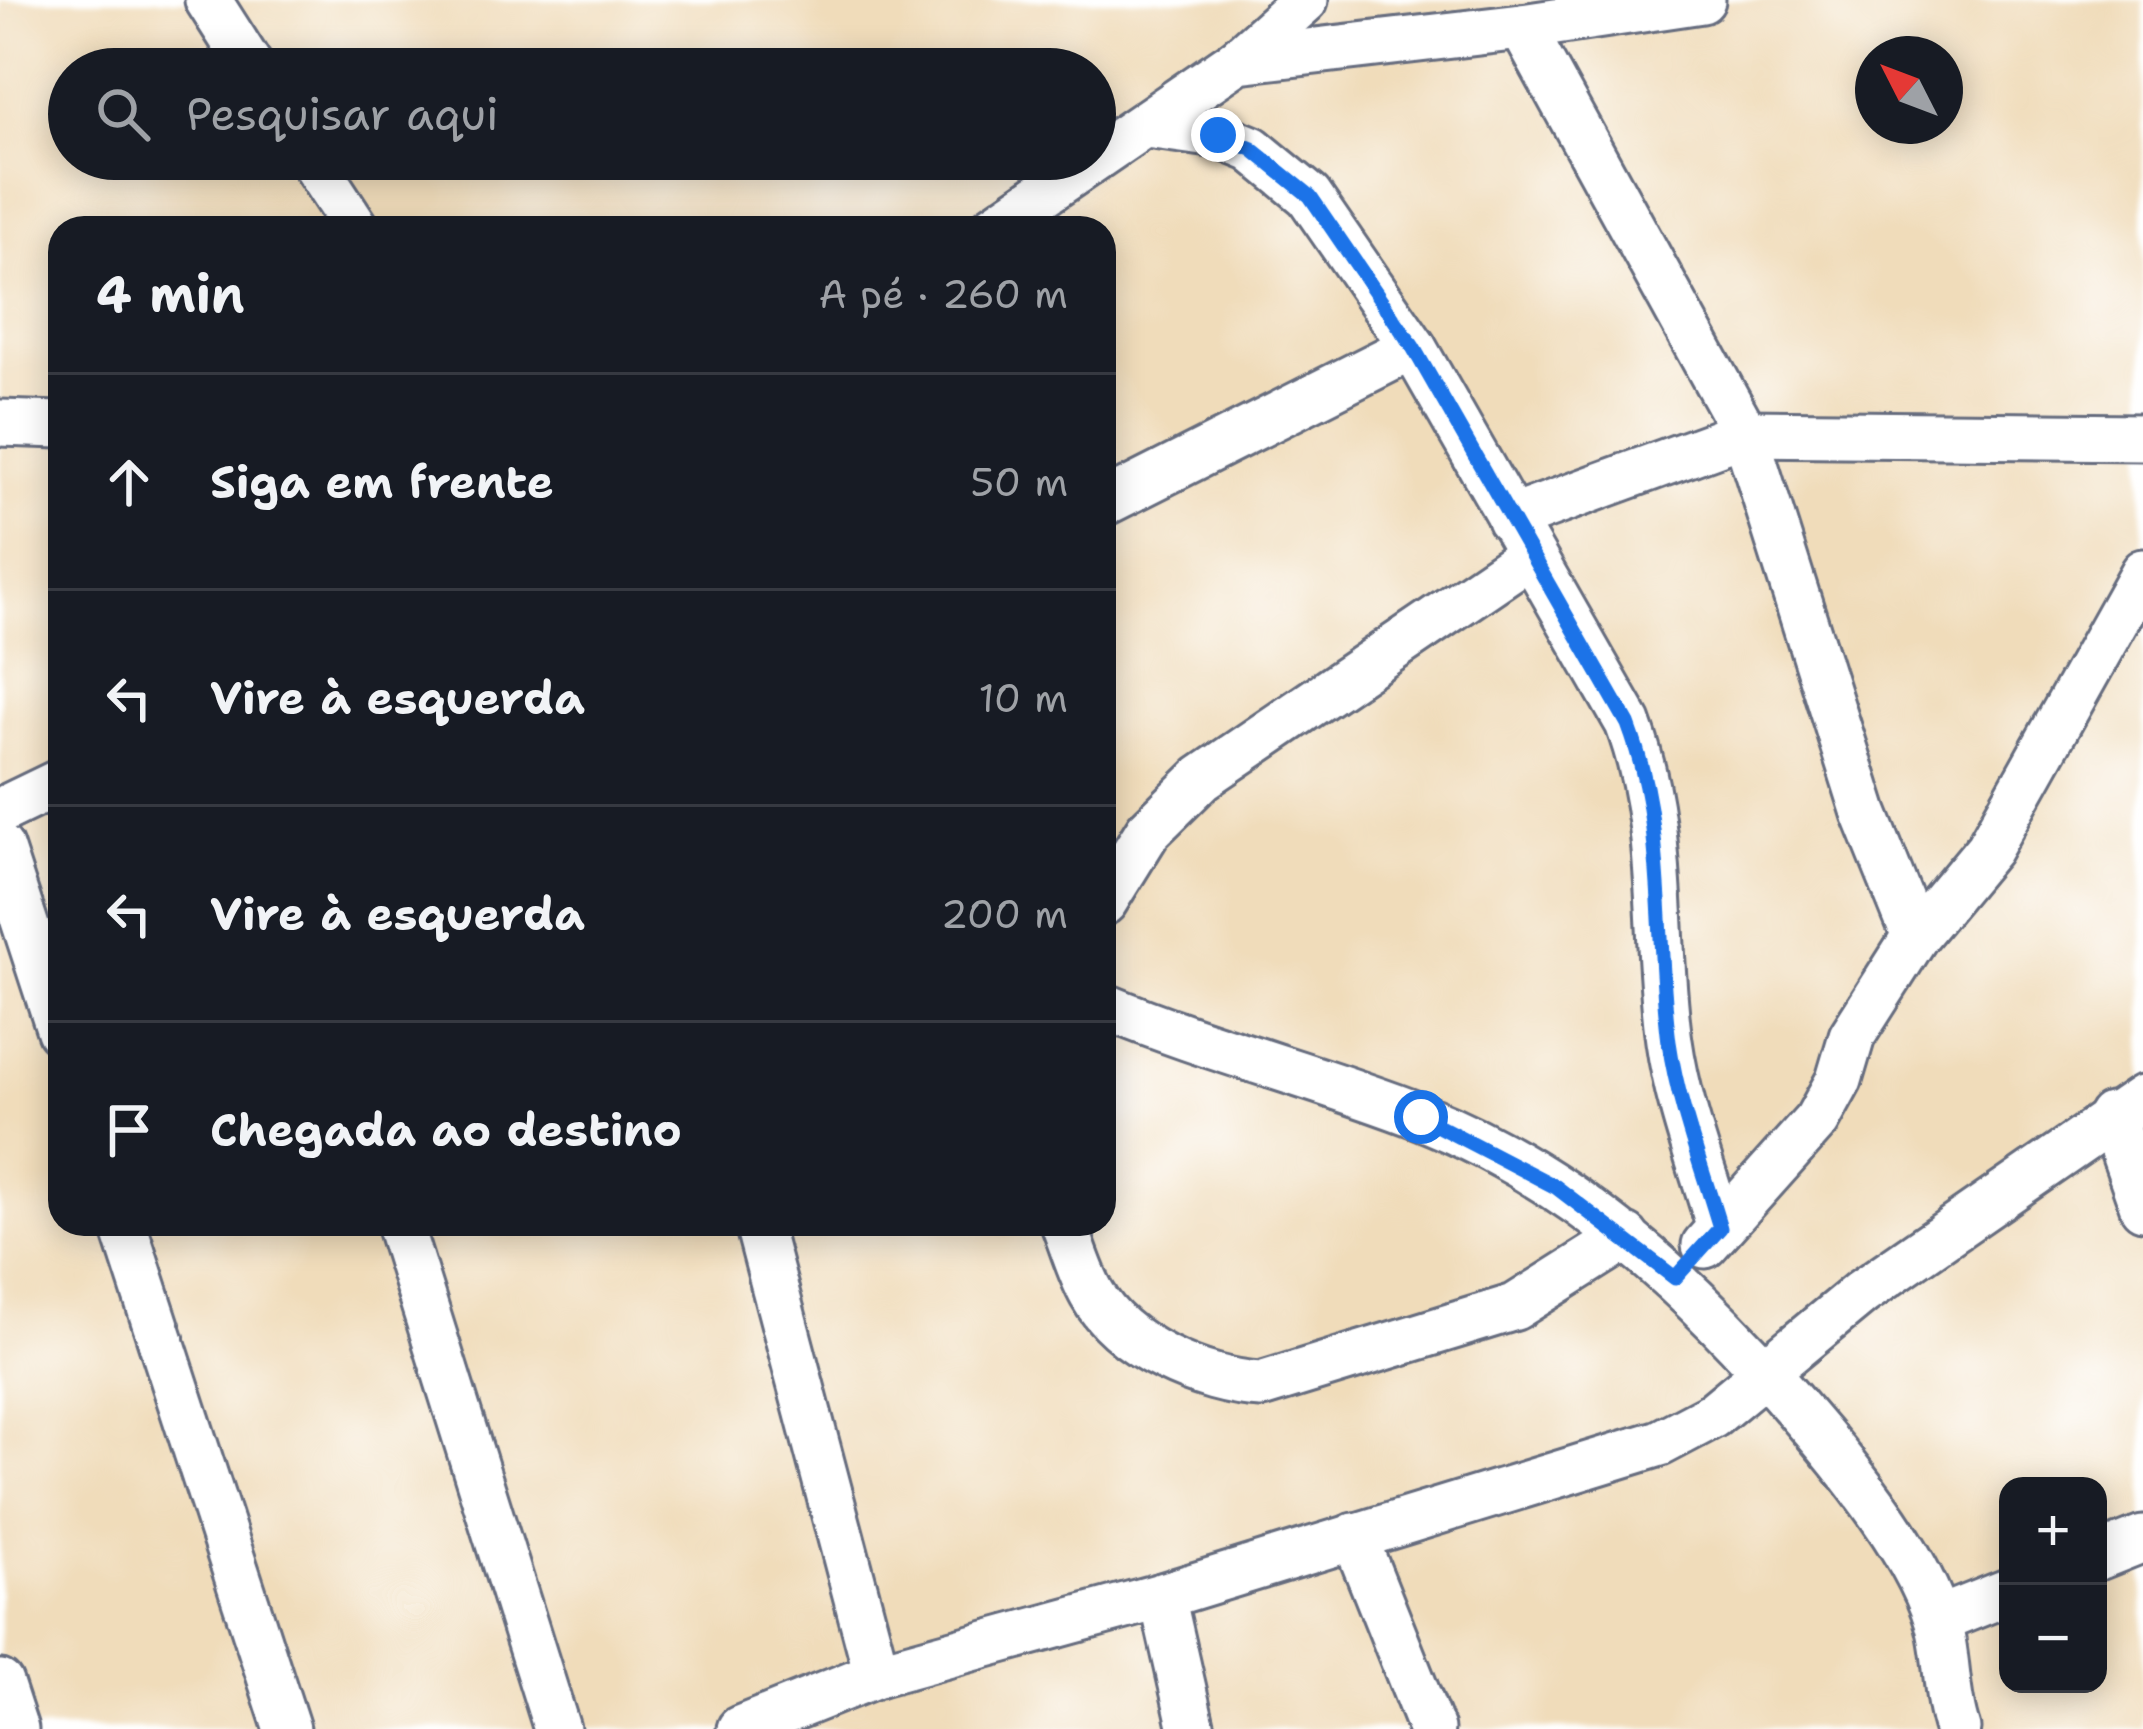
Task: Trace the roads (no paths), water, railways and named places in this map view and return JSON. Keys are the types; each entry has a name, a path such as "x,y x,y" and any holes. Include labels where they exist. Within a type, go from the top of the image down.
{"street":[{"path":"208,0 239,48"},
{"path":"1116,145 1238,60 1305,0"},
{"path":"1238,60 1522,28 1702,0"},
{"path":"1522,28 1745,433 1865,813 1915,937"},
{"path":"1146,125 1218,135 1252,149 1310,196 1413,347 1628,724 1645,769 1655,823 1670,1043 1720,1228"},
{"path":"325,180 348,216"},
{"path":"1011,216 1064,180"},
{"path":"1116,497 1413,347"},
{"path":"0,423 48,425"},
{"path":"1116,883 1148,831 1202,778 1520,537 1745,433 2143,437"},
{"path":"1675,1278 1817,1120 1839,1080 1852,1036 1915,937 1988,849 2143,572"},
{"path":"0,811 48,788"},
{"path":"0,847 48,994"},
{"path":"1116,1011 1185,1039 1421,1117 1504,1156 1626,1237 1675,1278 1765,1371 1855,1476 1938,1620 1957,1729"},
{"path":"760,1726 877,1674 1162,1596 1660,1443 1713,1415 1862,1292 2127,1107 2143,1207"},
{"path":"127,1236 287,1729"},
{"path":"403,1236 557,1729"},
{"path":"761,1236 877,1674"},
{"path":"1069,1236 1094,1298 1135,1338 1190,1370 1234,1384 1261,1385 1515,1306 1626,1237"},
{"path":"1354,1536 1432,1729"},
{"path":"2107,1553 2143,1539"},
{"path":"1162,1596 1192,1729"},
{"path":"1938,1620 1999,1596"},
{"path":"0,1682 15,1729"}]}
